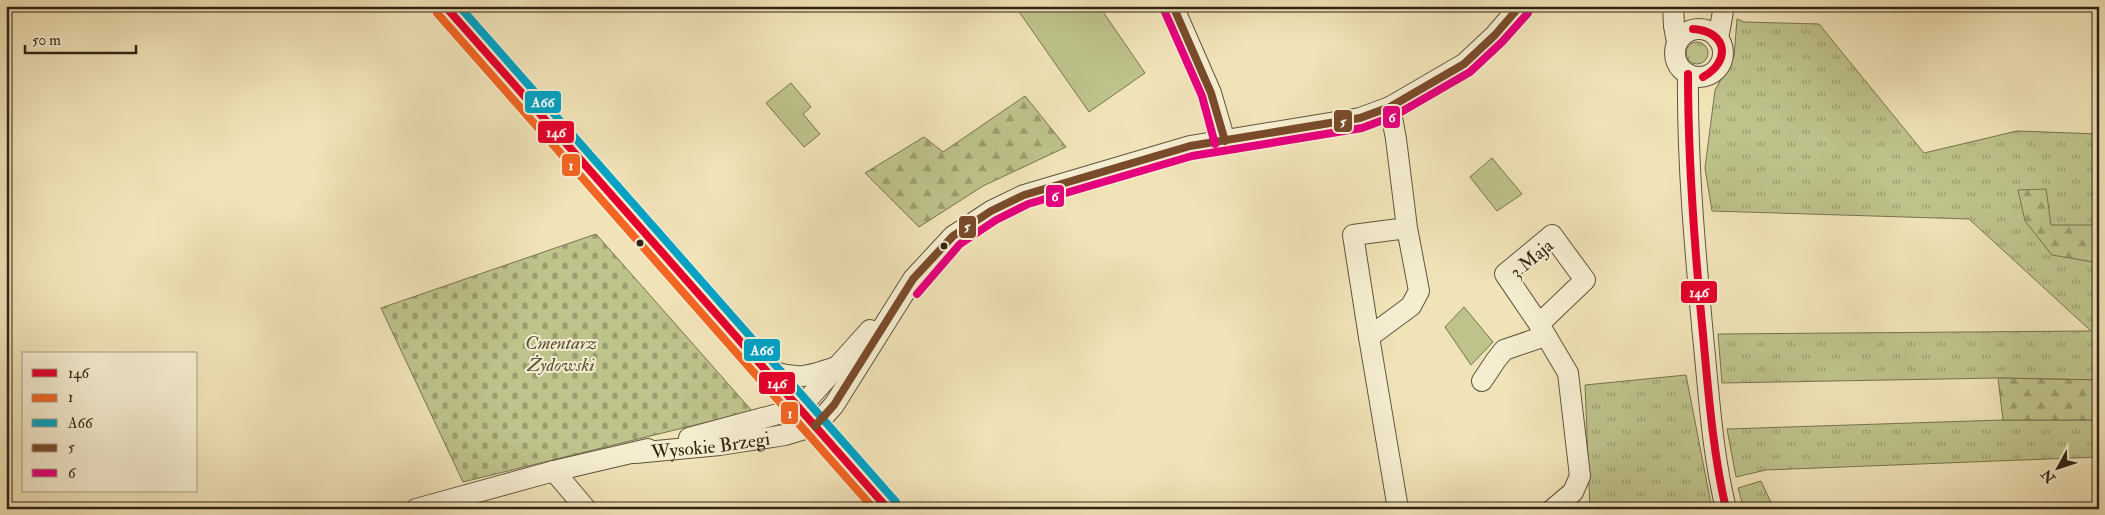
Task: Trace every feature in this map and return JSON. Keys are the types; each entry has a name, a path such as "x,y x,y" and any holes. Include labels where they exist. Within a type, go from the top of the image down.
{"street":[{"path":"446,6 888,509"},
{"path":"1174,6 1211,93 1225,141"},
{"path":"800,408 953,236 991,211 1024,195 1190,146 1360,118 1390,107 1464,64 1495,35 1520,6"},
{"path":"1673,6 1677,42 1675,57 1682,70 1696,75 1710,74 1720,64 1722,49 1718,39 1710,32 1697,29 1686,14 1685,6"},
{"path":"1677,42 1681,36 1697,29 1723,9"},
{"path":"1718,39 1723,9"},
{"path":"1696,75 1688,150 1712,426 1720,486 1726,509"},
{"path":"1369,337 1411,306 1419,291 1407,228 1390,107"},
{"path":"1398,509 1354,235 1407,228"},
{"path":"815,426 834,405 909,287"},
{"path":"1482,381 1504,350 1542,330 1568,373 1580,476 1573,492 1553,509"},
{"path":"768,371 792,377 808,377 838,366"},
{"name":"Wysokie Brzegi","path":"416,509 554,471 635,453 800,408"},
{"name":"Wysokie Brzegi","path":"635,453 720,445 775,437 815,426"},
{"path":"554,471 586,509"}],"green space":[{"path":"1015,6 1099,6 1145,73 1089,112"},
{"path":"1737,19 1744,22 1819,24 1924,153 2017,131 2099,134 2099,380 1998,378 1722,383 1718,334 2091,331 1969,219 1712,211 1705,168 1715,90 1734,56"},
{"path":"1697,42 1705,45 1708,53 1705,61 1697,64 1689,61 1686,53 1689,45"},
{"path":"791,83 811,107 803,114 820,134 804,147 766,103"},
{"path":"1025,96 1066,147 983,186 919,227 865,173 924,137 943,152"},
{"path":"1492,158 1522,194 1497,211 1470,177"},
{"path":"2046,189 2051,225 2096,225 2095,191 2099,191 2099,263 2052,255 2025,221 2018,190"},
{"name":"Cmentarz Żydowski","path":"596,234 752,411 463,482 381,308"},
{"path":"1464,307 1493,342 1471,365 1445,327"},
{"path":"1686,375 1712,509 1590,509 1585,385"},
{"path":"1998,378 2099,380 2099,420 2003,420"},
{"path":"2003,420 2099,420 2099,457 1766,470 1736,477 1727,429"},
{"path":"1761,481 1774,509 1744,509 1738,488"},
{"path":"2099,503 2099,509 1885,509"}],"transit line":[{"name":"146","path":"445,6 888,509"},
{"name":"A66","path":"459,6 896,502"},
{"name":"5","path":"1173,6 1211,93 1225,141"},
{"name":"5","path":"815,426 834,405 913,279 953,236 991,211 1024,195 1190,146 1360,118 1390,107 1464,64 1495,35 1520,6"},
{"name":"6","path":"1164,10 1202,96 1215,144"},
{"name":"1","path":"437,13 874,509"},
{"name":"6","path":"917,294 960,244 996,220 1028,204 1192,156 1362,128 1394,116 1470,72 1502,42 1528,13"},
{"name":"146","path":"1693,29 1713,35 1719,41 1722,48 1722,55 1718,63 1703,77"},
{"name":"146","path":"1688,74 1690,168 1699,293 1714,440 1726,509"}]}
